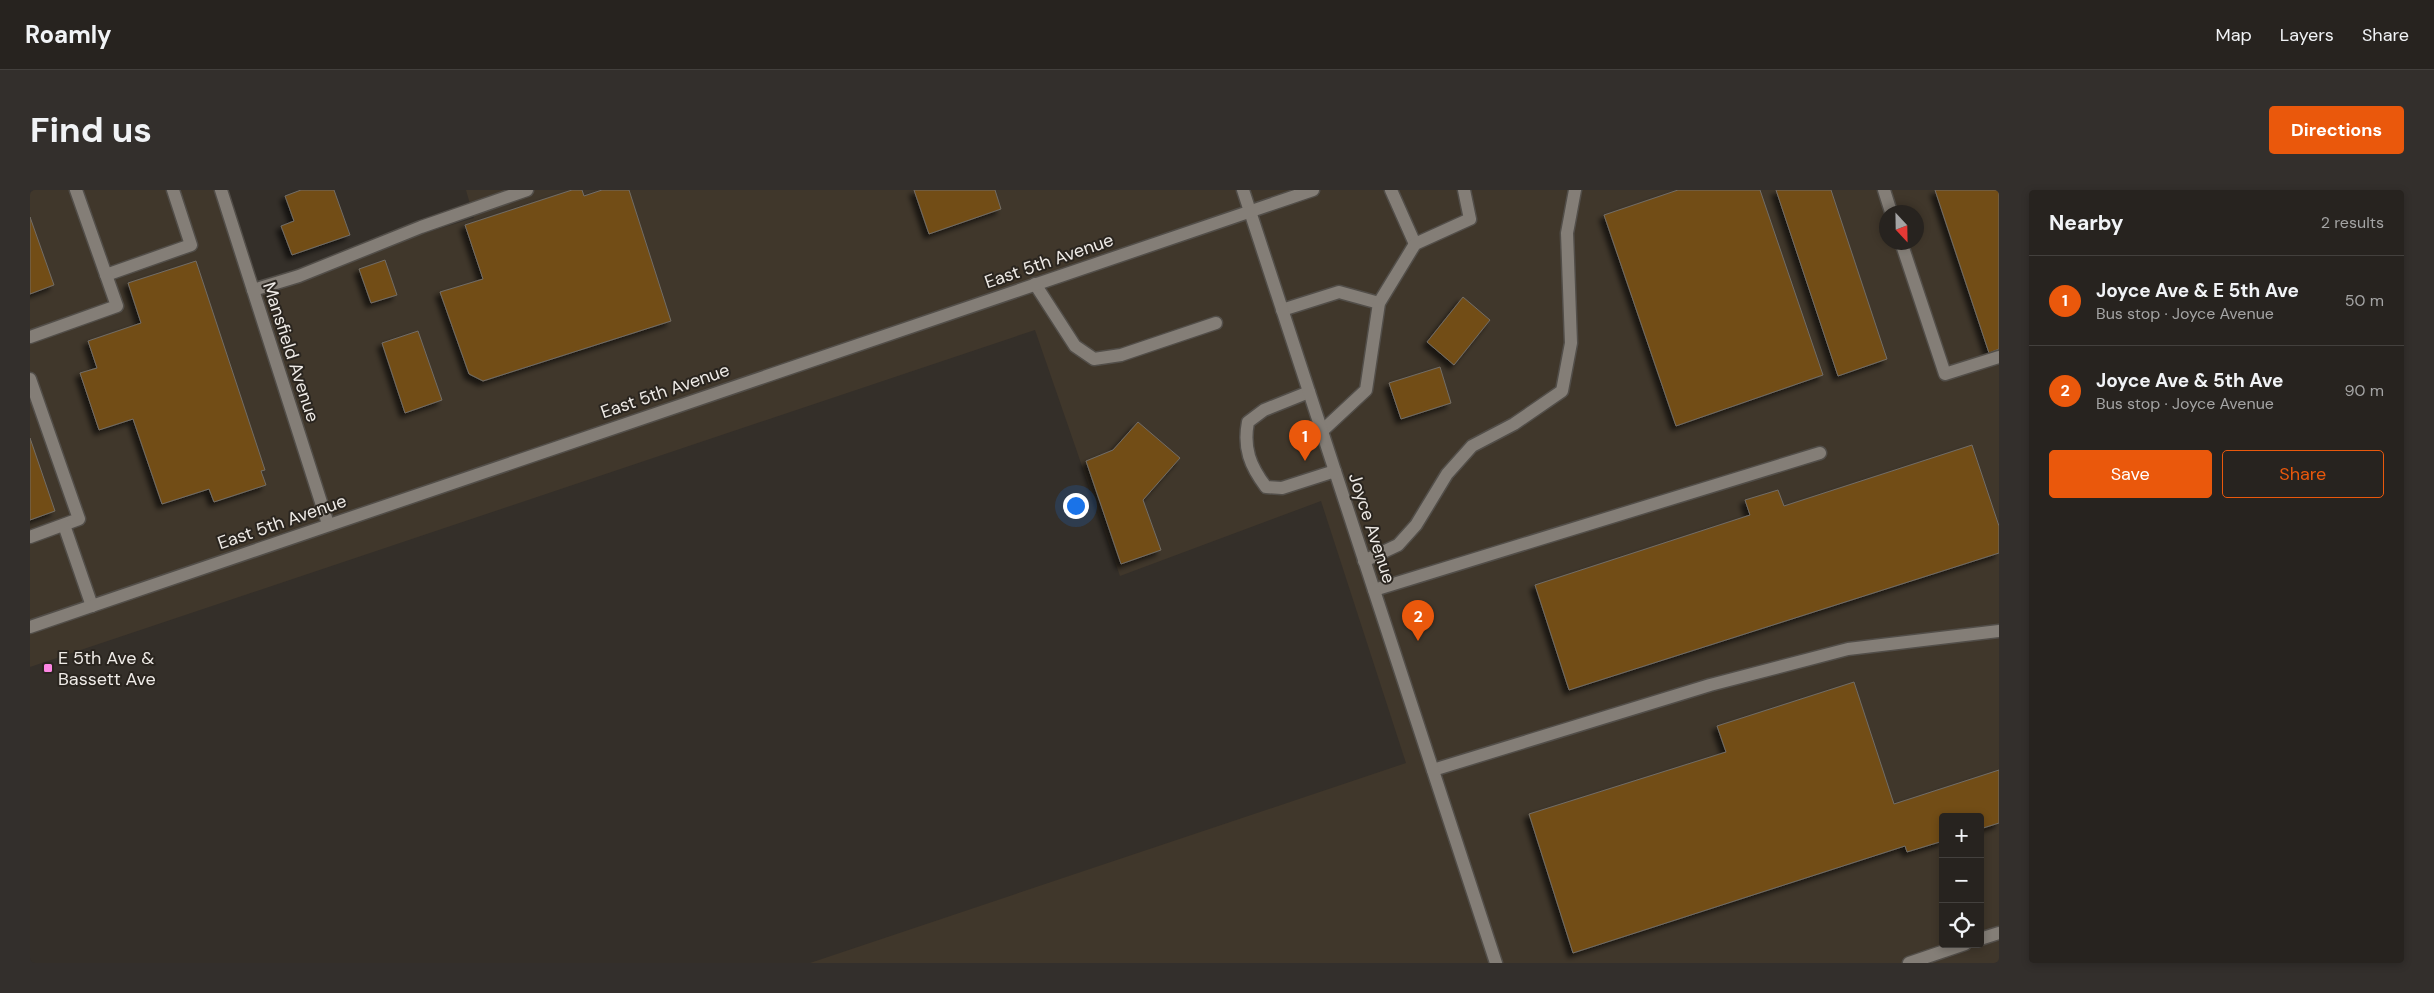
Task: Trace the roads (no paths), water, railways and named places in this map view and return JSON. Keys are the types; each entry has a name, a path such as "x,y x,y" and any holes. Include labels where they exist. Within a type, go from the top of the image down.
{"main road":[{"path":"30,337 117,306 76,190"},
{"path":"106,275 191,245 173,190"},
{"name":"Mansfield Avenue","path":"221,190 328,524"},
{"path":"253,290 299,276 421,227 527,190"},
{"name":"Joyce Avenue","path":"1243,190 1496,963"},
{"name":"East 5th Avenue","path":"30,627 1313,190"},
{"path":"1391,190 1415,244"},
{"path":"1322,430 1366,390 1379,303 1415,244 1470,219 1464,190"},
{"path":"1364,561 1398,545 1416,525 1447,474 1472,446 1514,424 1562,391 1571,343 1567,232 1575,190"},
{"path":"1884,190 1889,205"},
{"path":"1904,250 1945,374 1999,357"},
{"path":"1035,284 1075,346 1094,359 1121,355 1216,323"},
{"path":"1282,310 1339,292 1379,303"},
{"path":"30,379 79,519 30,537"},
{"path":"1309,392 1264,410 1248,422 1244,441 1255,472 1266,487 1282,488 1335,471"},
{"path":"1374,590 1820,452"},
{"path":"64,525 92,606"},
{"path":"1433,770 1710,685 1848,649 1999,631"},
{"path":"1984,938 1999,933"},
{"path":"1909,963 1953,948"}],"place":[{"name":"Joyce Ave & E 5th Ave","path":"1305,461"},
{"name":"Joyce Ave & 5th Ave","path":"1418,641"},
{"name":"E 5th Ave & Bassett Ave","path":"48,668"}]}
